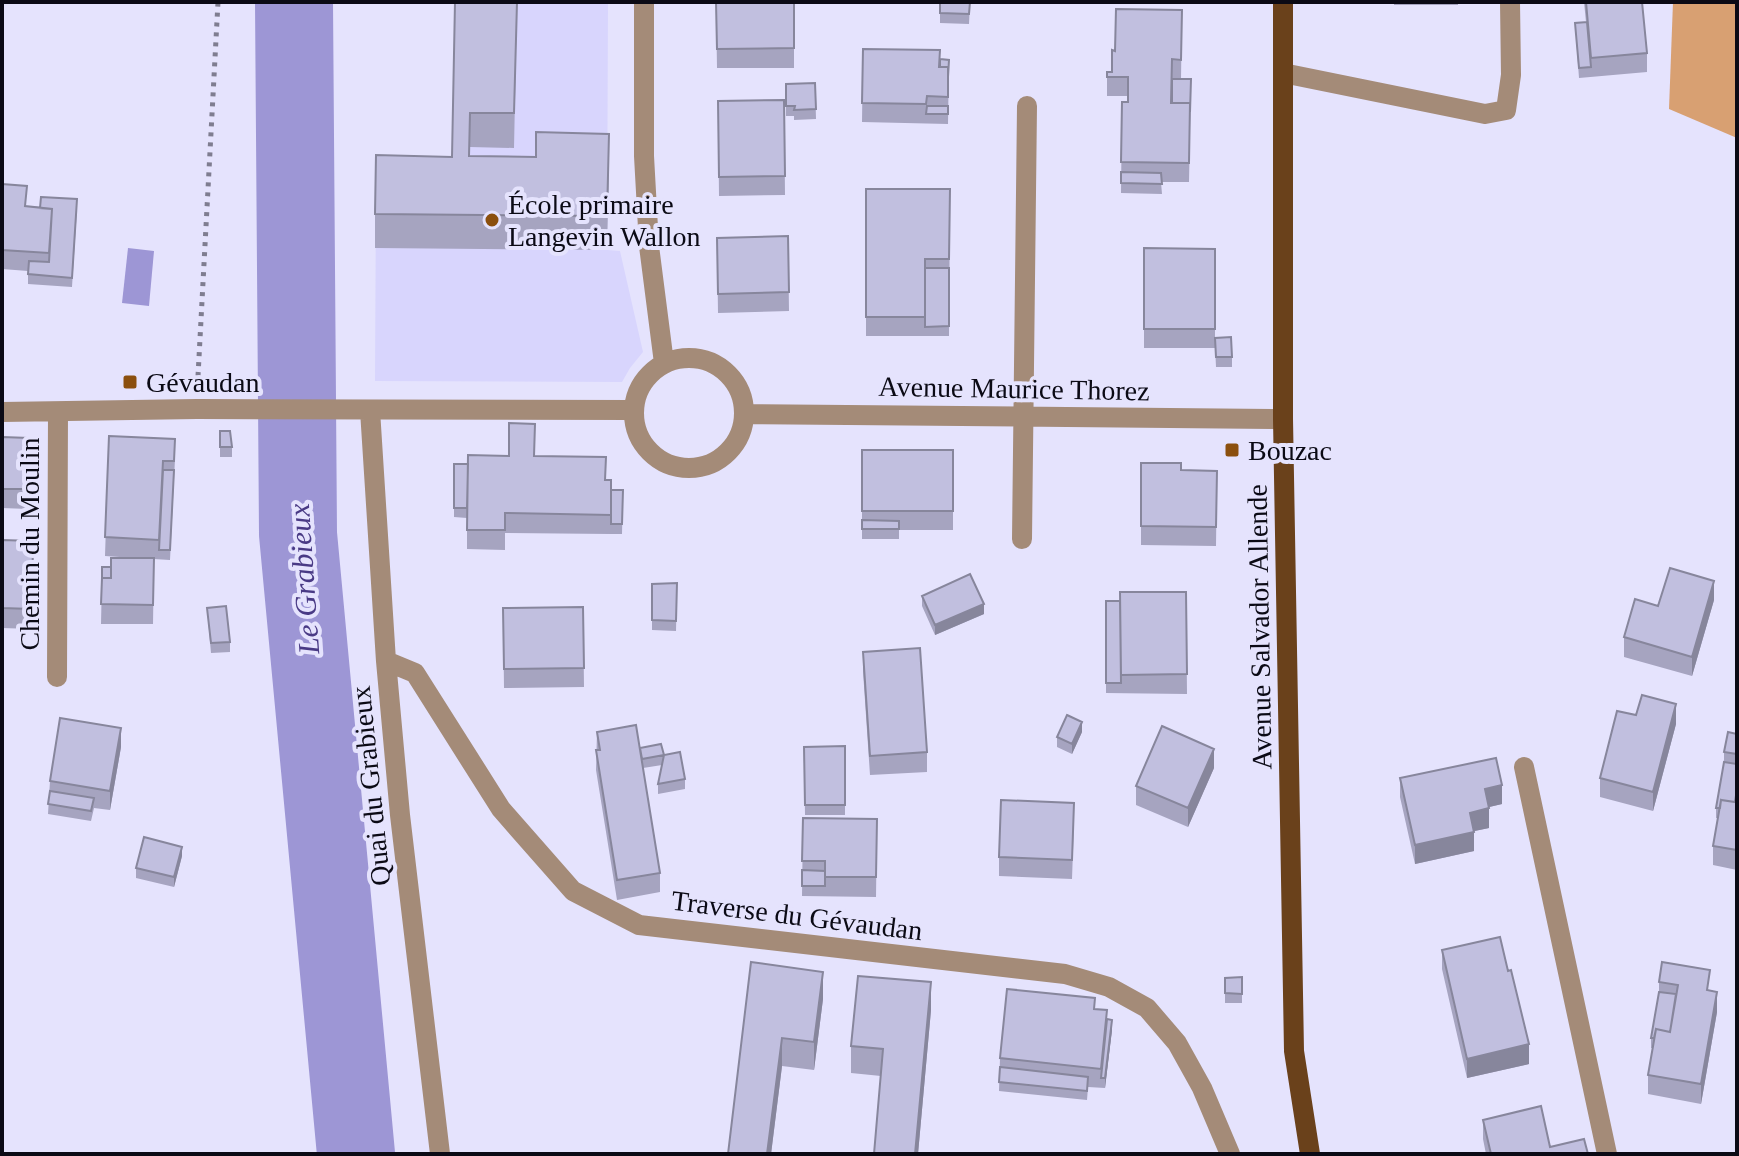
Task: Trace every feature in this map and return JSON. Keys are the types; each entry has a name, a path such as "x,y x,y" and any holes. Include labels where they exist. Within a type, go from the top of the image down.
{"main road":[{"name":"Avenue Salvador Allende","path":"1283,2 1283,419 1294,1051 1310,1154"}],"street":[{"path":"644,2 644,156 649,246 664,363"},
{"path":"1283,73 1485,114 1506,110 1511,75 1510,2"},
{"path":"1022,539 1027,106"},
{"path":"682,358 701,359 718,366 732,379 741,395 744,414 741,431 733,446 720,458 687,468 669,465 654,456 642,443 635,427 636,396 643,382 664,363 682,358"},
{"name":"Chemin du Moulin","path":"2,412 370,410"},
{"path":"370,410 634,410"},
{"name":"Quai du Grabieux","path":"370,410 386,661 400,815 440,1154"},
{"name":"Chemin du Moulin","path":"57,677 58,412"},
{"name":"Avenue Maurice Thorez","path":"744,414 1283,419"},
{"name":"Traverse du Gévaudan","path":"386,661 415,673 501,809 573,891 639,925 1065,974 1109,987 1147,1008 1177,1043 1202,1088 1230,1154"},
{"path":"1524,767 1607,1154"}],"path":[{"path":"197,409 218,2"}],"shaded area":[{"name":"École primaire Langevin Wallon","path":"456,2 608,2 607,250 620,251 643,352 622,382 375,381 376,189 452,191"},
{"path":"1673,2 1737,2 1737,138 1669,109"},
{"path":"128,248 154,251 149,306 122,303"}],"building":[{"path":"455,2 517,2 514,113 470,113 469,156 536,157 536,132 609,134 607,216 375,214 376,155 452,157"},
{"path":"716,2 794,2 794,48 717,49"},
{"path":"940,2 970,2 969,14 940,13"},
{"path":"1586,2 1642,2 1647,53 1591,58"},
{"path":"1116,9 1182,10 1181,60 1172,59 1171,103 1190,103 1189,163 1121,162 1122,102 1128,102 1128,77 1107,77 1107,72 1112,72 1112,50 1115,51"},
{"path":"1587,22 1591,67 1579,68 1575,23"},
{"path":"863,49 940,50 939,67 948,67 948,97 927,96 926,104 862,103"},
{"path":"940,59 949,60 948,77 948,67 940,67"},
{"path":"1172,79 1191,79 1190,112 1190,103 1172,103"},
{"path":"815,83 816,109 794,110 795,106 786,106 786,84"},
{"path":"784,100 785,176 719,177 718,101"},
{"path":"927,106 948,106 948,114 926,114"},
{"path":"1121,172 1161,173 1162,184 1121,183"},
{"path":"2,184 27,186 25,206 52,209 49,253 2,250"},
{"path":"866,189 950,189 949,259 925,259 925,317 866,317"},
{"path":"41,197 77,199 72,278 28,274 29,261 49,262 52,209 40,208"},
{"path":"788,236 789,292 718,294 717,238"},
{"path":"1144,248 1215,249 1215,329 1144,329"},
{"path":"925,268 949,268 949,326 925,327"},
{"path":"1231,337 1232,357 1216,357 1215,338"},
{"path":"509,423 535,424 534,456 606,457 605,480 611,480 611,515 505,513 505,530 467,530 468,455 509,456"},
{"path":"220,431 230,431 232,447 220,447"},
{"path":"109,436 175,439 174,461 163,461 159,540 105,537"},
{"path":"2,437 29,438 28,489 2,489"},
{"path":"862,450 953,450 953,511 862,511"},
{"path":"1141,463 1181,463 1181,470 1217,471 1216,527 1141,526"},
{"path":"454,464 468,464 467,508 454,508"},
{"path":"163,470 174,470 170,550 159,550"},
{"path":"611,490 623,490 622,524 611,524"},
{"path":"862,520 899,521 899,529 862,529"},
{"path":"2,540 33,541 32,609 2,608"},
{"path":"111,558 154,558 153,605 101,604 102,578 111,578"},
{"path":"102,567 111,567 111,578 102,578"},
{"path":"1670,568 1714,581 1692,657 1624,637 1635,599 1658,606"},
{"path":"970,574 984,604 935,625 922,596"},
{"path":"677,583 676,621 652,620 652,584"},
{"path":"1120,592 1186,592 1187,674 1121,675"},
{"path":"1106,601 1120,601 1121,683 1106,683"},
{"path":"226,606 230,642 211,643 207,608"},
{"path":"583,607 584,668 504,669 503,608"},
{"path":"920,648 927,752 870,756 863,652"},
{"path":"1642,695 1676,704 1653,792 1600,778 1617,711 1636,715"},
{"path":"1067,715 1082,722 1072,744 1057,737"},
{"path":"60,718 121,728 110,791 50,781"},
{"path":"636,725 660,873 617,880 596,750 600,750 597,732"},
{"path":"1162,726 1214,749 1188,808 1136,786"},
{"path":"1728,732 1737,734 1737,754 1724,752"},
{"path":"661,744 664,755 642,759 640,748"},
{"path":"845,746 845,805 805,805 804,747"},
{"path":"680,752 685,779 658,784 664,755"},
{"path":"1496,758 1502,785 1485,789 1489,808 1470,813 1474,832 1415,845 1400,778"},
{"path":"1724,762 1737,764 1735,802 1721,800 1720,808 1716,808"},
{"path":"1737,789 1737,850 1713,846 1721,800 1735,802"},
{"path":"50,791 94,798 91,811 48,804"},
{"path":"1001,800 1074,803 1072,860 999,857"},
{"path":"803,818 877,819 876,877 825,877 825,861 802,861"},
{"path":"144,837 182,847 174,877 136,868"},
{"path":"802,870 825,871 825,886 802,886"},
{"path":"1500,937 1529,1044 1467,1059 1442,950"},
{"path":"751,962 823,972 814,1042 782,1038 767,1154 728,1154"},
{"path":"1662,962 1710,970 1707,990 1717,992 1701,1084 1648,1075 1656,1029 1670,1032 1678,985 1659,982"},
{"path":"858,976 931,982 915,1154 874,1154 883,1049 851,1046"},
{"path":"1242,977 1242,994 1225,993 1225,978"},
{"path":"1007,989 1095,998 1094,1009 1107,1010 1101,1069 1000,1058"},
{"path":"1659,992 1676,994 1670,1032 1656,1029 1654,1038 1651,1038"},
{"path":"1107,1019 1112,1020 1105,1078 1101,1078"},
{"path":"1000,1067 1088,1077 1087,1091 999,1082"},
{"path":"1541,1106 1550,1147 1584,1139 1588,1154 1491,1154 1483,1120"}],"waterway":[{"name":"Le Grabieux","path":"294,2 298,534 356,1154"}],"place":[{"name":"École primaire Langevin Wallon","path":"492,220"},
{"name":"Gévaudan","path":"130,382"},
{"name":"Bouzac","path":"1232,450"}]}
